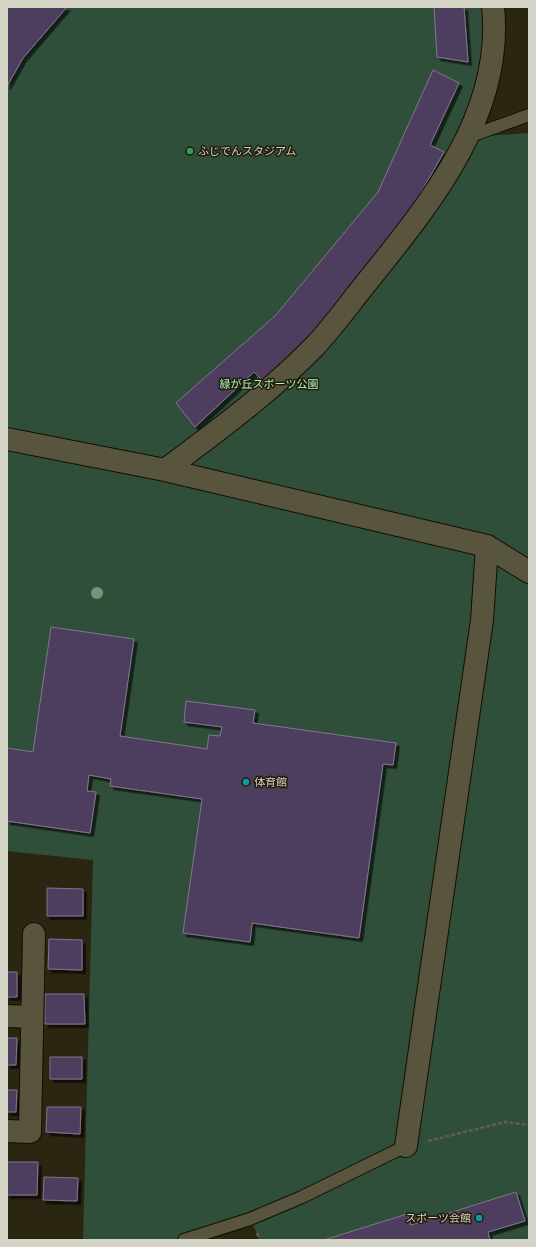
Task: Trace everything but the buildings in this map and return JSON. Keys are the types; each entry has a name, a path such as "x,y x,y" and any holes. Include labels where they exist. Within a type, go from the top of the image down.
{"street":[{"path":"165,470 210,437 268,390 314,347 415,222 438,190 468,136 481,102 491,65 495,31 493,7"},
{"path":"7,423 31,443"},
{"path":"7,438 165,470 487,546 529,572"},
{"path":"406,1146 482,620 487,546"},
{"path":"7,1131 30,1132 34,934"},
{"path":"7,1016 32,1017"}],"lane":[{"path":"468,136 529,115"},
{"path":"184,1240 250,1219 302,1197 406,1146"}],"path":[{"path":"406,1146 505,1122 529,1125"}],"green space":[{"name":"緑が丘スポーツ公園","path":"7,7 493,7 468,137 529,133 529,1240 260,1240 250,1219 184,1240 83,1240 93,860 7,851"}],"place":[{"name":"ふじでんスタジアム","path":"190,151"},
{"name":"体育館","path":"246,782"},
{"name":"スポーツ会館","path":"479,1218"}]}
